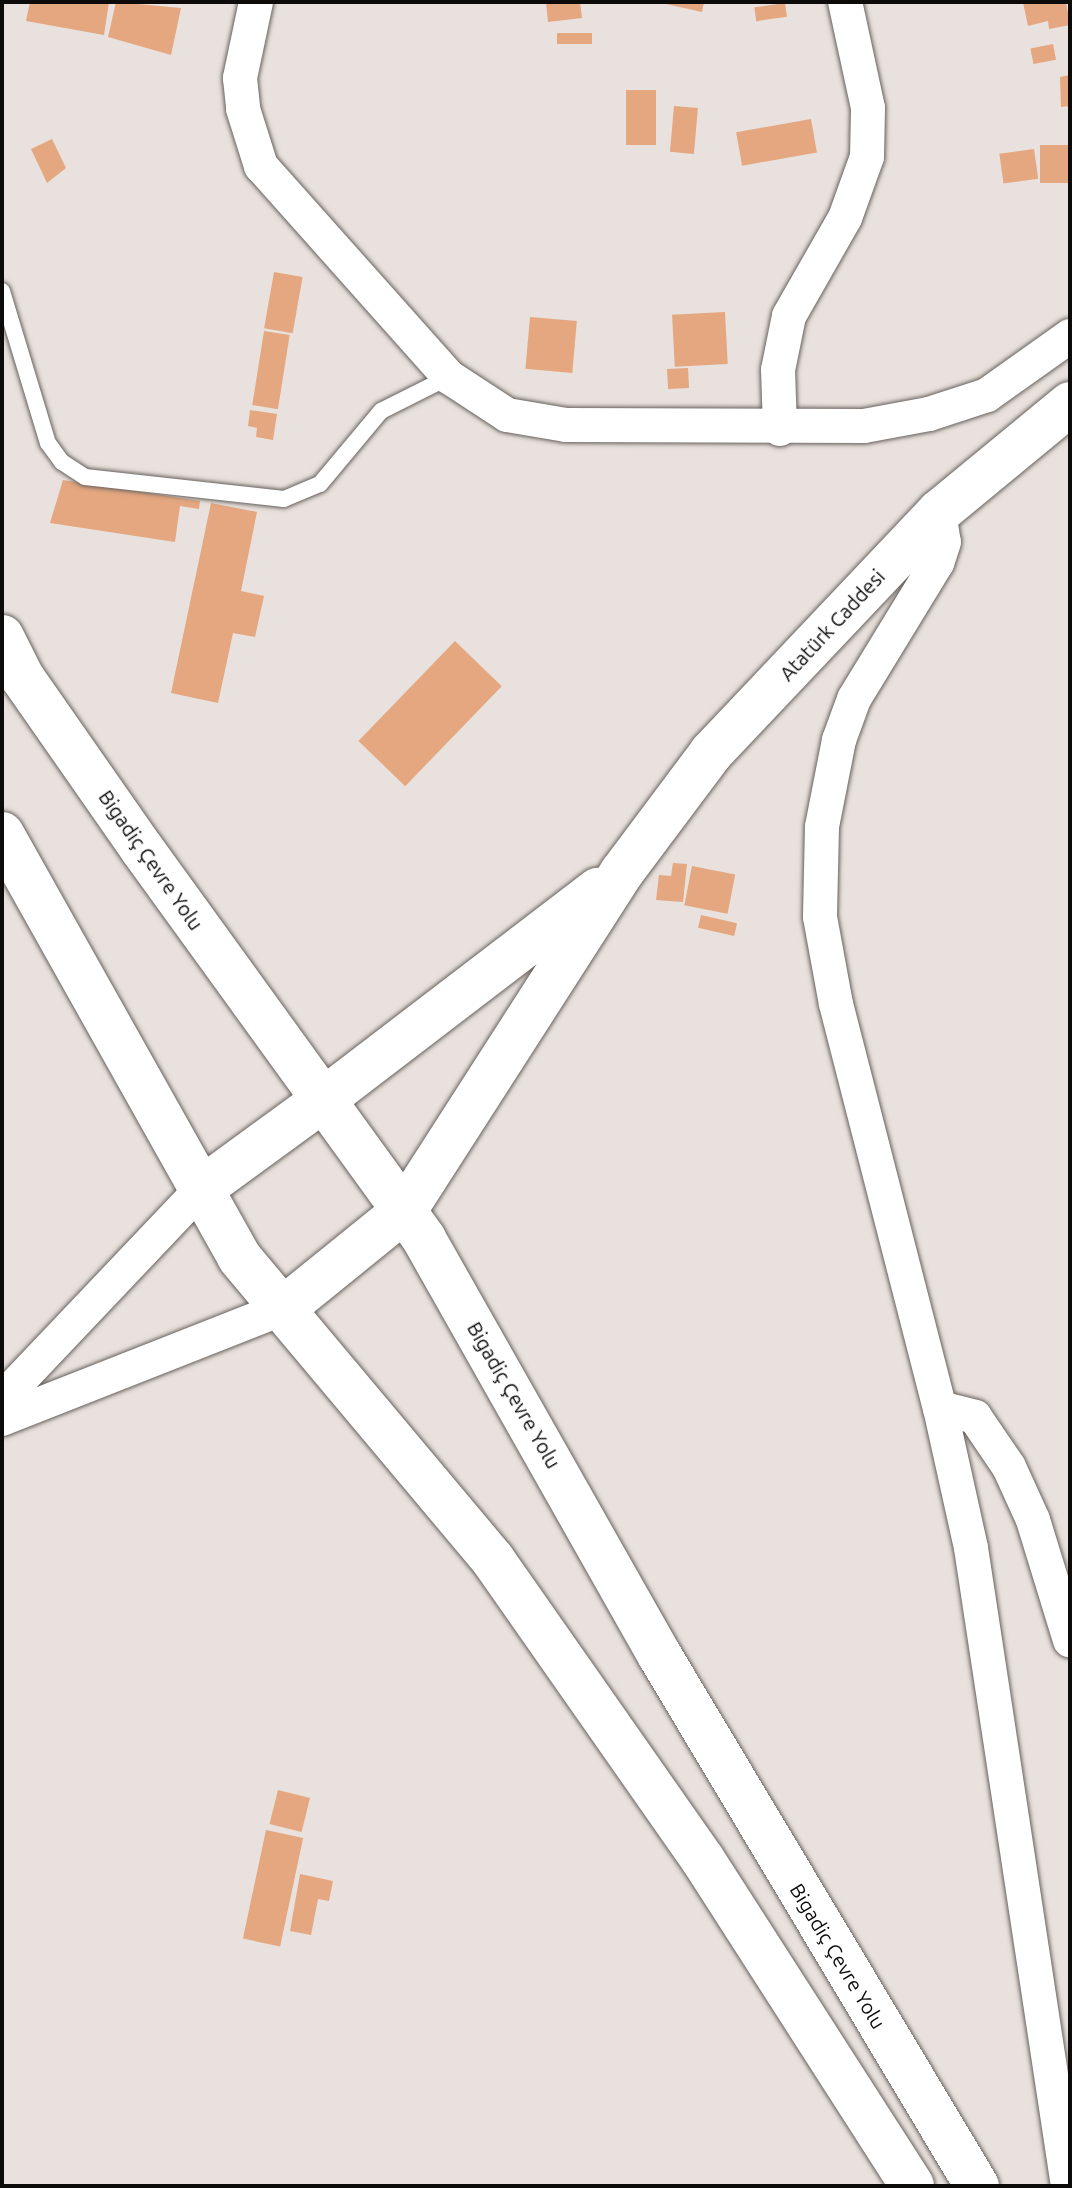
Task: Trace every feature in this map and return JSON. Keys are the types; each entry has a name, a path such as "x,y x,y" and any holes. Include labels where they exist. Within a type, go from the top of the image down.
{"main road":[{"name":"Atatürk Caddesi","path":"284,1308 405,1210 622,872 711,753 939,512 1070,404"},
{"name":"Bigadiç Çevre Yolu","path":"2,637 73,750 405,1210 660,1656 977,2186"},
{"path":"2,834 239,1257 493,1560 703,1860 912,2186"},
{"name":"Atatürk Caddesi","path":"201,1189 622,872"}],"street":[{"path":"256,2 240,78 249,138 261,166 449,377 479,402 535,423 780,429 864,426 959,406 1013,380 1070,336"},
{"path":"780,429 778,370 789,316 845,218 867,157 868,108 845,2"},
{"path":"939,512 944,542 937,563 854,699 839,740 819,872 822,931 836,1004 940,1408 987,1641 1068,2186"},
{"path":"2,1399 201,1189"},
{"path":"2,1419 284,1308"},
{"path":"940,1408 975,1417 1009,1467 1033,1520 1070,1640"}],"lane":[{"path":"2,291 48,443 71,470 101,480 265,500 294,497 334,471 381,411 449,377"}],"building":[{"path":"30,2 109,2 104,35 26,21"},
{"path":"116,2 181,8 171,55 108,37"},
{"path":"546,2 580,2 582,18 548,22"},
{"path":"657,2 704,2 702,12"},
{"path":"1023,2 1066,2 1070,25 1049,29 1048,21 1028,26"},
{"path":"785,3 787,17 756,21 754,7"},
{"path":"557,33 592,33 592,44 557,44"},
{"path":"1053,44 1056,60 1033,64 1030,48"},
{"path":"1070,75 1070,106 1061,107 1060,77"},
{"path":"626,90 656,90 656,145 626,145"},
{"path":"674,106 698,108 694,154 670,152"},
{"path":"811,119 817,152 742,166 736,132"},
{"path":"52,139 66,168 47,183 31,149"},
{"path":"1040,145 1070,145 1070,183 1040,183"},
{"path":"1034,149 1038,179 1004,184 999,154"},
{"path":"274,272 303,277 293,333 264,328"},
{"path":"725,312 728,364 675,367 672,315"},
{"path":"530,317 577,321 572,373 525,369"},
{"path":"264,331 290,335 278,409 252,405"},
{"path":"688,368 689,388 668,389 667,369"},
{"path":"250,410 277,414 273,440 256,437 257,428 248,426"},
{"path":"63,480 200,501 199,509 180,506 175,542 50,523"},
{"path":"211,503 257,512 241,591 264,596 255,637 233,633 218,703 171,693"},
{"path":"455,641 502,686 405,786 358,741"},
{"path":"673,863 687,864 683,902 656,900 659,875 671,876"},
{"path":"692,866 735,874 728,914 684,905"},
{"path":"701,915 737,923 734,936 698,928"},
{"path":"278,1790 310,1798 302,1832 270,1824"},
{"path":"266,1830 303,1838 280,1946 243,1939"},
{"path":"300,1874 333,1881 329,1901 318,1899 311,1935 290,1931"}]}
